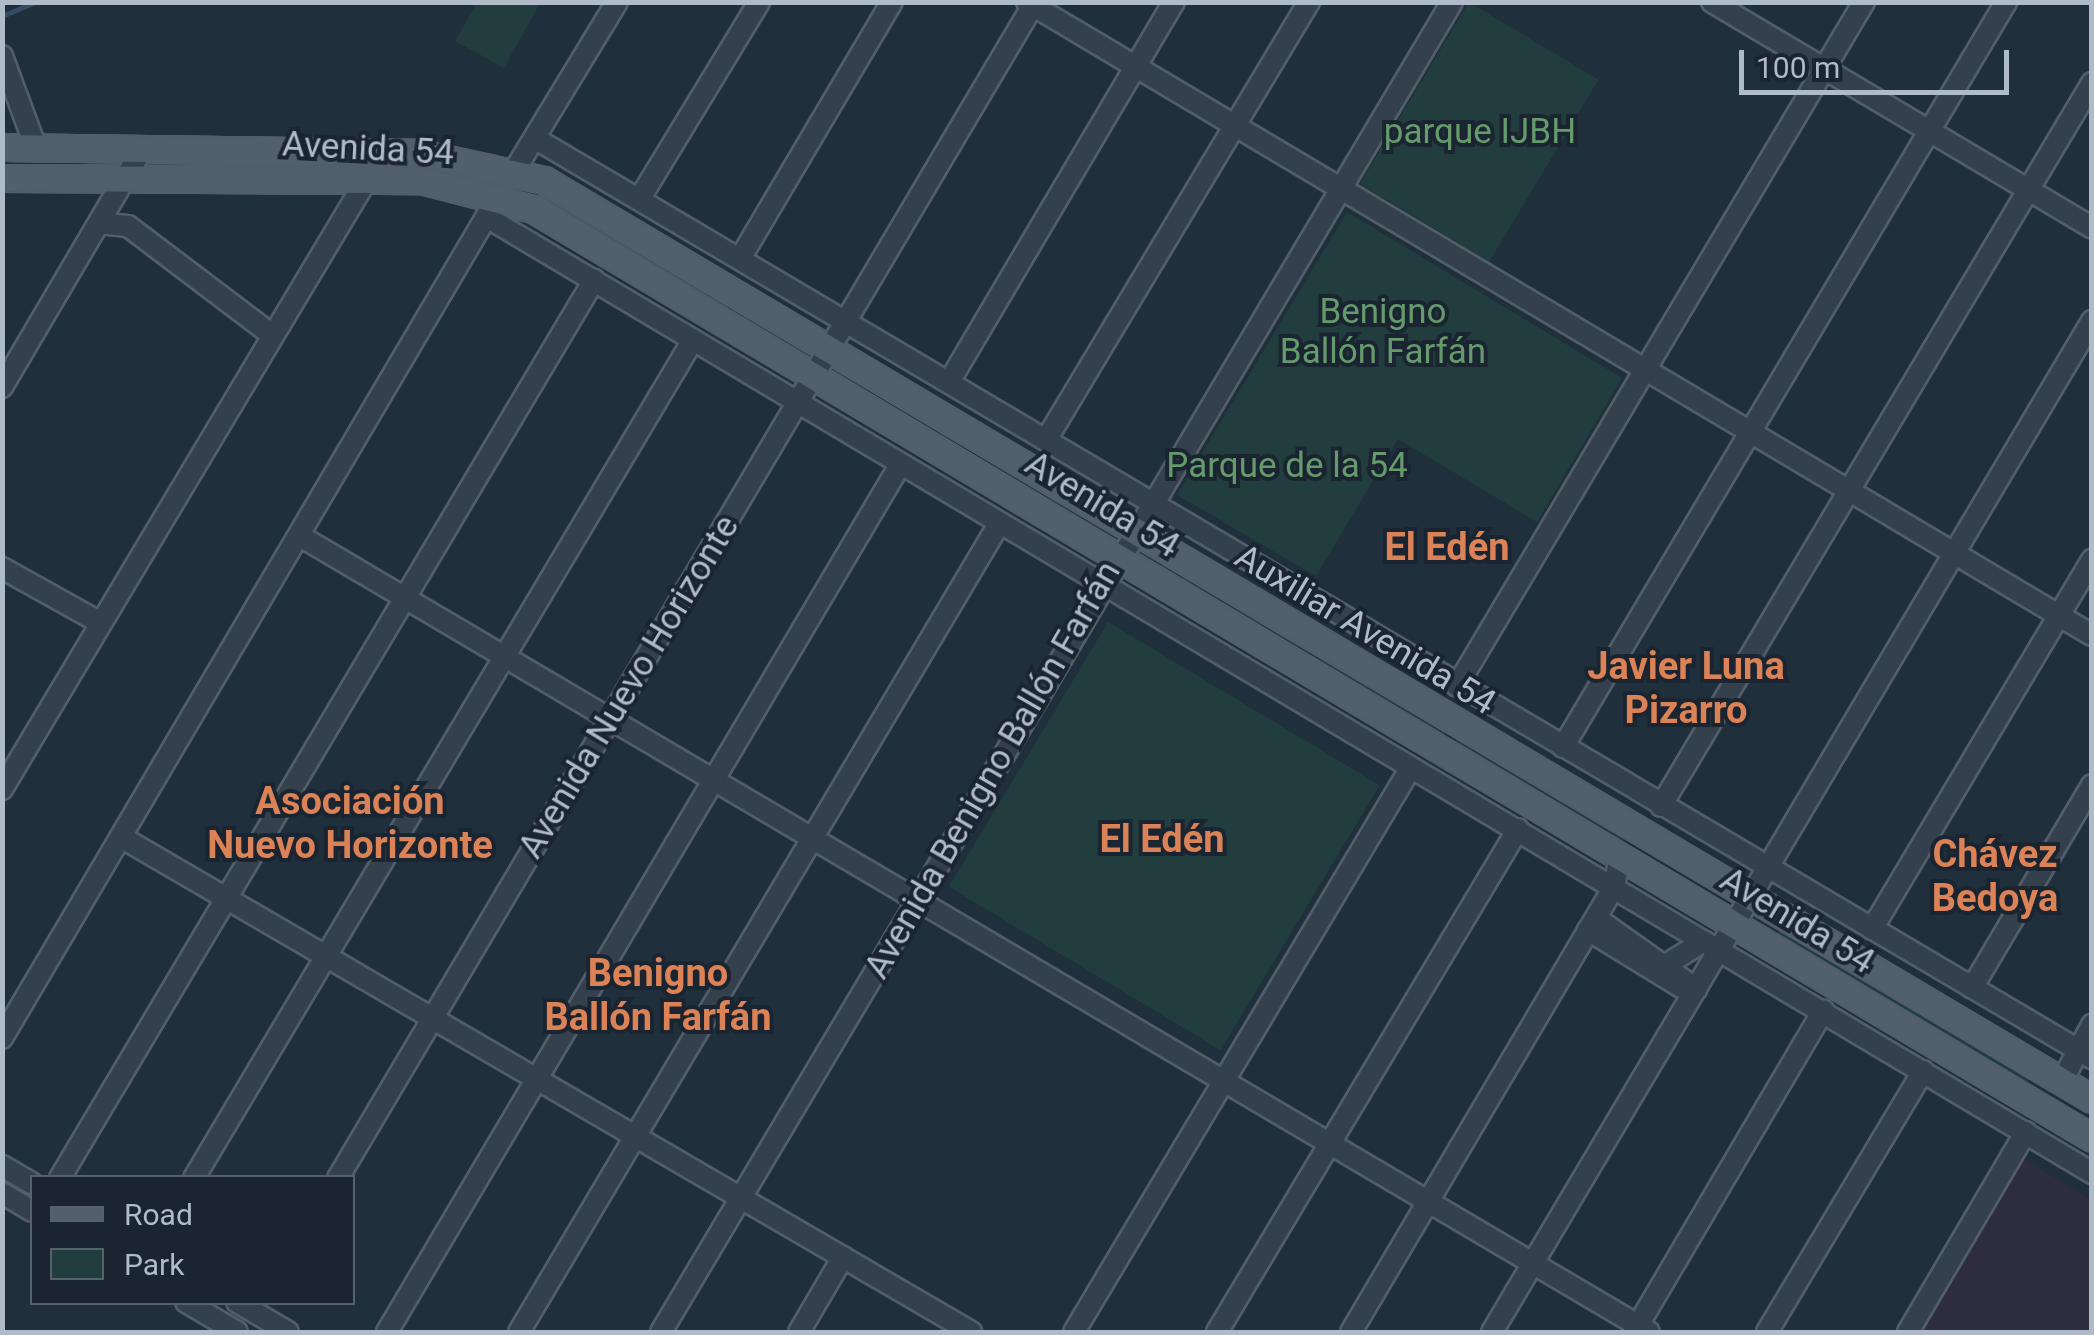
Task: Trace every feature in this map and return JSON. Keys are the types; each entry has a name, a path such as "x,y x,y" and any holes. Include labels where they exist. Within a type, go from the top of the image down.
{"main road":[{"name":"Avenida 54","path":"2,148 420,153 516,168 828,348 2092,1099"},
{"name":"Avenida 54","path":"2,178 367,179 491,206 813,373 2092,1138"}],"street":[{"path":"516,168 618,2"},
{"path":"640,198 759,2"},
{"path":"741,258 892,2"},
{"path":"949,382 1174,2"},
{"path":"1046,440 1309,2"},
{"name":"Avenida Benigno Ballón Farfán","path":"661,1332 1150,503 1452,2"},
{"path":"1457,686 1864,2"},
{"path":"1563,747 2006,2"},
{"path":"846,320 1032,4 2092,635"},
{"path":"1719,4 2092,228"},
{"path":"2,56 36,148"},
{"path":"1661,806 2092,84"},
{"name":"Auxiliar Avenida 54","path":"536,139 2084,1054"},
{"path":"2,388 106,224 132,178 142,149"},
{"path":"2,789 367,179"},
{"path":"2,1038 491,206 594,280 2092,1173"},
{"path":"106,224 128,226 272,335"},
{"path":"62,1175 594,280"},
{"name":"Avenida Nuevo Horizonte","path":"340,1175 846,320"},
{"path":"1492,1332 1695,992 1712,945 1733,923 2092,321"},
{"path":"196,1175 694,340"},
{"path":"387,1332 900,464"},
{"path":"518,1332 999,524"},
{"path":"300,536 612,715 1640,1330 1823,1012"},
{"path":"1872,929 2092,560"},
{"path":"2,568 101,623"},
{"path":"1074,1332 1410,769"},
{"path":"1972,988 2092,785"},
{"path":"1217,1332 1518,829"},
{"path":"121,837 742,1196 843,1257 940,1325 971,1332"},
{"path":"1620,856 1625,936"},
{"path":"1351,1332 1592,924 1620,891"},
{"path":"1592,924 1625,936 1668,963 1695,992"},
{"path":"1592,924 1695,992"},
{"path":"1668,963 1712,945"},
{"path":"2062,1082 2084,1054 2092,1026"},
{"path":"1767,1332 1923,1071"},
{"path":"1908,1332 2026,1132"},
{"path":"2,1166 30,1182"},
{"path":"2,1194 30,1210"},
{"path":"798,1332 843,1257"},
{"path":"191,1305 237,1332"},
{"path":"256,1316 288,1332"}],"shaded area":[{"path":"2023,1158 2091,1200 2091,1332 1923,1332"}],"green space":[{"name":"parque IJBH","path":"1469,2 1598,80 1489,261 1360,184"},
{"path":"477,3 540,3 504,68 455,41"},
{"path":"195,159 425,161 525,182 731,302 725,312 541,204 479,181 194,169"},
{"name":"Benigno Ballón Farfán","path":"1347,212 1622,378 1537,522 1398,439 1316,576 1177,495"},
{"path":"1163,558 1448,729 1441,739 1157,568"},
{"path":"1108,622 1380,785 1221,1050 949,887"},
{"path":"1459,736 1626,836 1619,848 1452,747"},
{"path":"1782,926 2032,1074 2024,1089 1774,938"}],"waterway":[{"path":"2,16 35,2"}],"district":[{"name":"El Edén","path":"1447,548"},
{"name":"Javier Luna Pizarro","path":"1686,689"},
{"name":"Asociación Nuevo Horizonte","path":"350,824"},
{"name":"El Edén","path":"1162,840"},
{"name":"Chávez Bedoya","path":"1995,877"},
{"name":"Benigno Ballón Farfán","path":"658,996"}],"park label":[{"name":"Parque de la 54","path":"1287,466"}]}
